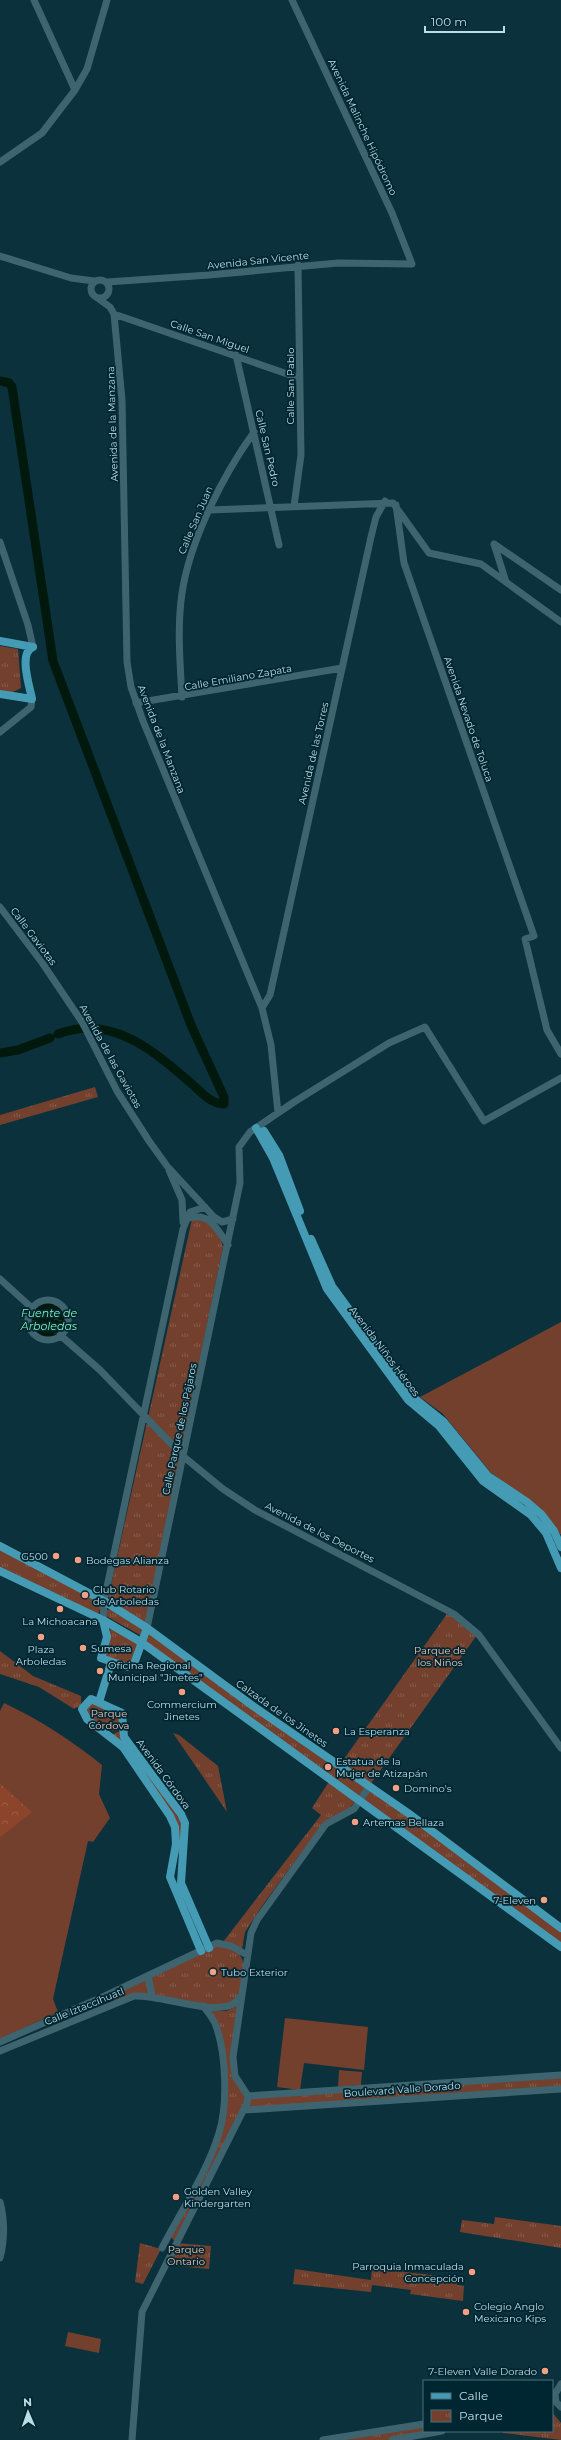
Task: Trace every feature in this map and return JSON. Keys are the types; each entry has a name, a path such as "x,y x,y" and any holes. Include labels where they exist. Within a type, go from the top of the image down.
{"main road":[{"path":"0,641 33,647 33,655 26,670 32,699 0,694"},
{"name":"Avenida Niños Héroes","path":"258,1127 279,1156 303,1220 337,1292 413,1397 443,1421 488,1476 527,1502 541,1514 554,1531 561,1547"},
{"name":"Avenida Niños Héroes","path":"258,1127 273,1158 327,1289 408,1400 440,1426 483,1481 531,1515 546,1533 561,1568"},
{"name":"Calzada de los Jinetes","path":"0,1546 104,1601 147,1628 253,1706 369,1787 561,1928"},
{"path":"0,1571 103,1620 141,1642 561,1947"},
{"path":"95,1700 111,1663 100,1658 107,1637 103,1620"},
{"name":"Calle Parque de los Pájaros","path":"111,1663 131,1666 147,1628"},
{"name":"Avenida Córdova","path":"201,1952 170,1877 176,1833 170,1816 123,1747 87,1719 82,1709 95,1700 122,1713 124,1722 122,1727 124,1737 181,1814 186,1828 181,1883 209,1948"},
{"path":"103,1730 114,1732 122,1727"},
{"path":"174,1854 183,1856"}],"street":[{"path":"34,0 75,90"},
{"path":"0,162 42,133 75,90 88,69 107,0"},
{"name":"Avenida Malinche Hipódromo","path":"292,0 392,213 412,264"},
{"path":"0,256 71,278 94,281 101,280 107,282 109,290 106,296 96,297"},
{"name":"Avenida San Vicente","path":"107,282 209,275 298,265 338,263 412,264"},
{"name":"Calle San Pablo","path":"294,506 301,464 298,265"},
{"path":"71,278 91,290 96,297 112,310"},
{"path":"91,290 94,281"},
{"name":"Avenida de la Manzana","path":"109,290 122,400 127,662 136,703 201,864 262,1008 271,1045 278,1113"},
{"name":"Calle San Miguel","path":"112,310 299,378"},
{"name":"Calle San Pedro","path":"236,355 279,545"},
{"name":"Calle San Juan","path":"182,697 179,635 182,594 188,560 221,484 254,432"},
{"path":"210,510 385,501 394,504 416,537 429,553 481,564 561,622"},
{"name":"Avenida de las Torres","path":"262,1008 270,995 374,524 385,501"},
{"name":"Avenida Nevado de Toluca","path":"394,504 404,563 534,936 525,939 547,1030 561,1054"},
{"path":"0,542 28,625 33,647"},
{"path":"506,582 494,544 561,590"},
{"name":"Calle Emiliano Zapata","path":"136,703 182,697 342,668"},
{"path":"0,732 31,707 32,699"},
{"name":"Calle Gaviotas","path":"0,907 52,977"},
{"name":"Avenida de las Gaviotas","path":"52,977 82,1022 117,1091 167,1166 214,1217 222,1222 233,1218"},
{"name":"Calle Parque de los Pájaros","path":"147,1628 228,1245 240,1183 239,1147 245,1137 278,1113 389,1043 425,1027 484,1121 561,1078"},
{"name":"Avenida de las Gaviotas","path":"167,1166 182,1200 183,1228"},
{"path":"103,1620 104,1601 142,1414 183,1228 186,1219 193,1210 206,1207"},
{"path":"186,1219 195,1216 205,1217 215,1225 228,1245"},
{"path":"0,1279 32,1308"},
{"path":"47,1300 62,1306 68,1321 60,1335 53,1339 44,1339 33,1333 28,1321 32,1308 47,1300"},
{"name":"Avenida de los Deportes","path":"60,1335 100,1370 184,1457 223,1489 255,1510 449,1610 479,1635 561,1748"},
{"path":"132,2440 142,2312 245,2110 248,2096 238,2083 234,2068 247,1955 251,1934 257,1920 326,1824 350,1812 369,1787"},
{"name":"Calle Iztaccíhuatl","path":"0,2042 107,1995 201,1952 217,1943 231,1946 247,1955"},
{"path":"148,1976 152,1996"},
{"name":"Calle Iztaccíhuatl","path":"0,2051 111,2004 134,1996 152,1996 203,2006 230,2006 243,1992"},
{"path":"162,2248 204,2168 220,2132 224,2093 219,2039 215,2022 203,2006"},
{"name":"Boulevard Valle Dorado","path":"248,2096 561,2074"},
{"path":"484,2080 486,2086 484,2094"},
{"path":"460,2082 458,2088 461,2096"},
{"path":"373,2101 377,2094 374,2087"},
{"name":"Boulevard Valle Dorado","path":"245,2110 561,2089"},
{"path":"327,2091 326,2097 328,2104"},
{"path":"0,2202 4,2232 0,2258"},
{"path":"557,2406 553,2394 561,2384"},
{"path":"327,2440 423,2424"},
{"path":"392,2440 436,2432"}],"green space":[{"path":"0,646 18,649 21,688 11,693 0,690"},
{"path":"95,1087 98,1097 0,1125 0,1115"},
{"path":"200,1216 208,1223 220,1238 223,1247 146,1623 109,1600 109,1594 192,1219"},
{"path":"561,1322 561,1535 540,1508 491,1473 443,1414 420,1397"},
{"path":"0,1547 102,1602 98,1615 0,1570"},
{"path":"111,1609 145,1630 142,1636 106,1616 107,1610"},
{"name":"Parque de los Niños","path":"449,1611 477,1635 360,1799 144,1643 148,1631 339,1766"},
{"path":"111,1628 139,1643 130,1665 101,1658"},
{"name":"Parque Córdova","path":"0,1651 33,1676 81,1696 81,1705 74,1709 39,1687 0,1674"},
{"name":"Parque Córdova","path":"92,1700 121,1714 121,1726 117,1731 106,1730 92,1720 85,1705"},
{"path":"4,1703 55,1731 102,1765 99,1794 110,1818 93,1842 88,1841 53,1999 58,2012 0,2039 0,1838 31,1812 0,1783 0,1711"},
{"path":"120,1731 182,1823 181,1854 176,1853 177,1831 111,1735"},
{"path":"173,1733 179,1735 218,1766 227,1812"},
{"path":"330,1780 356,1800 349,1809 324,1822 262,1906 245,1932 242,1949 229,1942 223,1942 321,1815 312,1808"},
{"path":"0,1783 32,1812 0,1838"},
{"path":"370,1788 561,1929 561,1946 361,1800"},
{"path":"216,1946 231,1948 234,1950 239,1954 244,1967 243,1983 240,1991 231,2002 225,2005 208,2007 199,2006 155,1996 115,2001 112,1996"},
{"path":"242,1998 231,2058 246,2097 246,2104 175,2242 171,2237 207,2167 226,2094 222,2040 207,2009 227,2011 234,2007"},
{"path":"285,2018 368,2027 364,2070 304,2063 300,2090 277,2087"},
{"path":"339,2070 362,2072 361,2085 338,2087"},
{"path":"561,2075 561,2088 245,2110 248,2096"},
{"path":"495,2217 561,2226 561,2248 460,2232 462,2220 494,2224"},
{"path":"140,2243 161,2249 143,2284 135,2282"},
{"name":"Parque Ontario","path":"177,2243 211,2246 209,2269 165,2265"},
{"path":"372,2268 456,2278 457,2285 464,2286 463,2301 410,2294 411,2290 372,2285 371,2292 293,2284 295,2269 371,2280"},
{"path":"68,2332 101,2339 99,2353 65,2346"},
{"path":"553,2413 561,2423 561,2440 503,2433 553,2432"},
{"path":"423,2424 423,2431 392,2440 322,2440"}],"water":[{"name":"Fuente de Arboledas","path":"46,1303 52,1303 56,1304 63,1310 66,1320 65,1327 59,1334 52,1337 46,1337 42,1336 35,1330 32,1323 32,1317 33,1313 39,1306"}],"waterway":[{"path":"0,381 9,383 12,387 53,661 191,1025 224,1097 224,1104 219,1104 207,1098 179,1072 132,1039 114,1032 97,1028 78,1029 58,1034"},
{"path":"0,1053 18,1050 50,1038"}],"place":[{"name":"G500","path":"56,1556"},
{"name":"Bodegas Alianza","path":"78,1560"},
{"name":"Club Rotario de Arboledas","path":"85,1595"},
{"name":"La Michoacana","path":"60,1609"},
{"name":"Plaza Arboledas","path":"41,1637"},
{"name":"Sumesa","path":"83,1648"},
{"name":"Oficina Regional Municipal \"Jinetes\"","path":"100,1671"},
{"name":"Commercium Jinetes","path":"182,1692"},
{"name":"La Esperanza","path":"336,1731"},
{"name":"Estatua de la Mujer de Atizapán","path":"328,1767"},
{"name":"Domino's","path":"396,1788"},
{"name":"Artemas Bellaza","path":"355,1822"},
{"name":"7-Eleven","path":"544,1900"},
{"name":"Tubo Exterior","path":"213,1972"},
{"name":"Golden Valley Kindergarten","path":"176,2197"},
{"name":"Parroquia Inmaculada Concepción","path":"472,2272"},
{"name":"Colegio Anglo Mexicano Kips","path":"466,2312"},
{"name":"7-Eleven Valle Dorado","path":"545,2371"}]}
